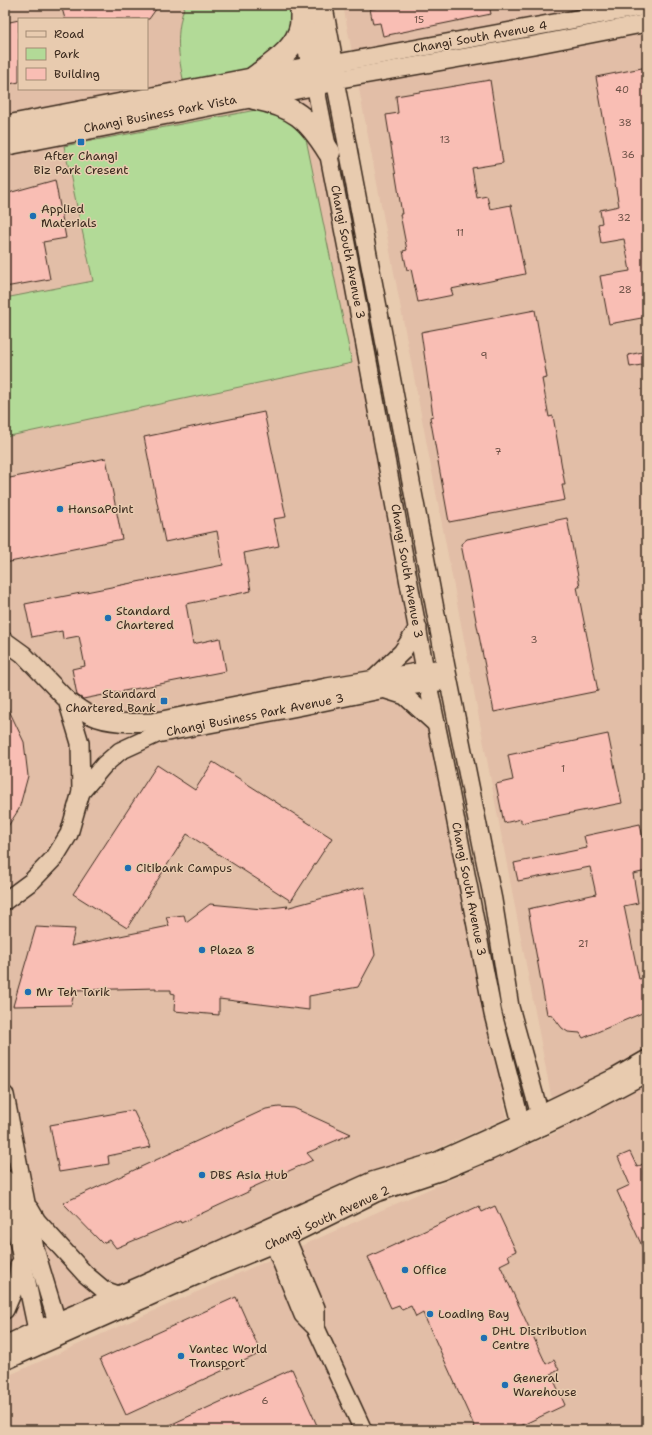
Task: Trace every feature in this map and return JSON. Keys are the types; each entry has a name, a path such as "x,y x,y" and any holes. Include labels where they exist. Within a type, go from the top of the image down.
{"main road":[{"name":"Changi South Avenue 3","path":"308,5 324,74"},
{"path":"308,5 301,27 294,42 251,88 268,101 292,110 310,125 329,152"},
{"name":"Changi Business Park Vista","path":"5,127 251,88 324,74"},
{"name":"Changi Business Park Vista","path":"5,144 251,88"}],"street":[{"name":"Changi South Avenue 4","path":"324,74 647,6"},
{"name":"Changi South Avenue 4","path":"324,74 534,45 647,23"},
{"name":"Changi South Avenue 3","path":"324,74 329,152 426,677 451,794 493,1014 523,1129"},
{"name":"Changi South Avenue 3","path":"324,74 493,900 510,1006 541,1120"},
{"path":"418,628 380,684 405,696 436,724"},
{"path":"5,641 23,654 67,700 76,725 80,743 81,792 70,834 55,857 32,881 6,902"},
{"name":"Changi Business Park Avenue 3","path":"67,700 90,715 108,721 129,724 152,722 447,674"},
{"name":"Changi Business Park Avenue 3","path":"81,792 104,765 120,751 157,734 380,684"},
{"name":"Changi South Avenue 2","path":"59,1328 198,1275 372,1181 435,1162 523,1129 647,1059"},
{"name":"Changi South Avenue 2","path":"541,1120 575,1111 647,1073"},
{"path":"5,1095 35,1249 59,1328"},
{"path":"5,1179 40,1337"},
{"path":"27,1204 37,1221 85,1274 104,1290 118,1295"},
{"path":"276,1233 303,1315 316,1328 363,1430"},
{"name":"Changi South Avenue 2","path":"5,1361 40,1337 118,1295 276,1233"},
{"path":"5,1310 17,1282 21,1256"},
{"name":"Changi South Avenue 2","path":"5,1345 40,1337"}],"shaded area":[{"path":"5,5 293,5 507,1117 118,1295 5,1345"},
{"path":"343,5 647,5 647,1430 5,1430 5,1377 558,1132"}],"green space":[{"path":"185,5 301,5 300,27 252,78 184,84 178,44 180,25"},
{"path":"272,107 305,134 352,363 5,437 5,298 93,281 64,146"}],"building":[{"path":"61,5 159,5 149,19 65,18"},
{"path":"376,5 489,5 491,14 383,36 380,23 373,24 370,9 377,8"},
{"path":"18,20 18,82 5,85 5,23"},
{"path":"647,67 647,317 609,324 600,276 630,271 624,239 601,243 598,224 602,223 600,210 619,206 596,77"},
{"path":"490,80 503,163 472,168 477,198 487,196 490,209 511,205 525,274 451,289 453,295 418,302 411,269 407,270 403,251 407,250 400,214 402,214 386,115 398,113 396,96"},
{"name":"Applied Materials","path":"55,180 66,238 43,242 50,279 5,287 5,194"},
{"path":"535,310 547,378 542,379 549,417 553,416 565,485 562,485 565,500 449,522 430,417 433,416 421,332"},
{"path":"647,351 647,364 630,367 628,355"},
{"path":"264,412 286,517 273,519 279,546 244,553 251,591 186,604 193,644 220,638 226,671 83,699 77,695 72,669 85,666 79,636 63,639 62,631 32,637 25,604 223,565 217,531 165,542 144,437"},
{"name":"HansaPoint","path":"106,458 122,539 5,563 5,479"},
{"path":"567,518 580,587 577,587 598,691 494,712 461,544 467,539"},
{"path":"5,702 24,742 28,776 19,809 5,831"},
{"path":"608,734 622,803 521,823 521,819 504,823 496,784 513,780 508,755"},
{"name":"Citibank Campus","path":"213,762 332,838 291,901 187,834 127,928 73,894 157,765 195,790"},
{"path":"640,824 647,856 647,871 633,874 638,903 624,906 639,979 647,977 647,1011 583,1038 580,1033 568,1032 562,1028 552,1015 547,1014 528,909 596,894 590,867 518,881 514,863 587,848 584,836"},
{"name":"Plaza 8","path":"364,887 375,955 358,987 309,996 309,1010 219,999 219,1015 174,1011 175,994 171,993 171,990 156,990 156,988 75,990 71,1005 13,1006 36,927 75,929 71,946 169,926 166,917 184,915 186,922 210,904 262,909 288,906 286,908"},
{"name":"DBS Asia Hub","path":"279,1107 294,1108 351,1134 307,1153 313,1160 249,1189 250,1191 181,1223 180,1221 116,1248 110,1240 102,1243 63,1203 266,1109"},
{"path":"133,1110 151,1147 108,1156 109,1164 59,1172 50,1125"},
{"path":"630,1152 637,1167 647,1162 647,1257 617,1191 630,1185 618,1157"},
{"name":"DHL Distribution Centre","path":"479,1206 482,1212 495,1206 516,1251 508,1255 510,1260 500,1265 546,1364 554,1360 559,1370 551,1374 565,1405 512,1430 476,1430 423,1313 416,1317 411,1306 402,1310 399,1305 391,1308 368,1257"},
{"name":"Vantec World Transport","path":"236,1297 261,1353 126,1415 100,1359"},
{"path":"292,1369 319,1430 159,1430"}],"place":[{"name":"After Changi Biz Park Cresent","path":"81,142"},
{"name":"Applied Materials","path":"33,216"},
{"name":"HansaPoint","path":"60,509"},
{"name":"Standard Chartered","path":"108,618"},
{"name":"Standard Chartered Bank","path":"164,701"},
{"name":"Citibank Campus","path":"128,868"},
{"name":"Plaza 8","path":"202,950"},
{"name":"Mr Teh Tarik","path":"28,992"},
{"name":"DBS Asia Hub","path":"202,1175"},
{"name":"Office","path":"405,1270"},
{"name":"Loading Bay","path":"430,1314"},
{"name":"DHL Distribution Centre","path":"484,1338"},
{"name":"Vantec World Transport","path":"181,1356"},
{"name":"General Warehouse","path":"505,1385"}]}
